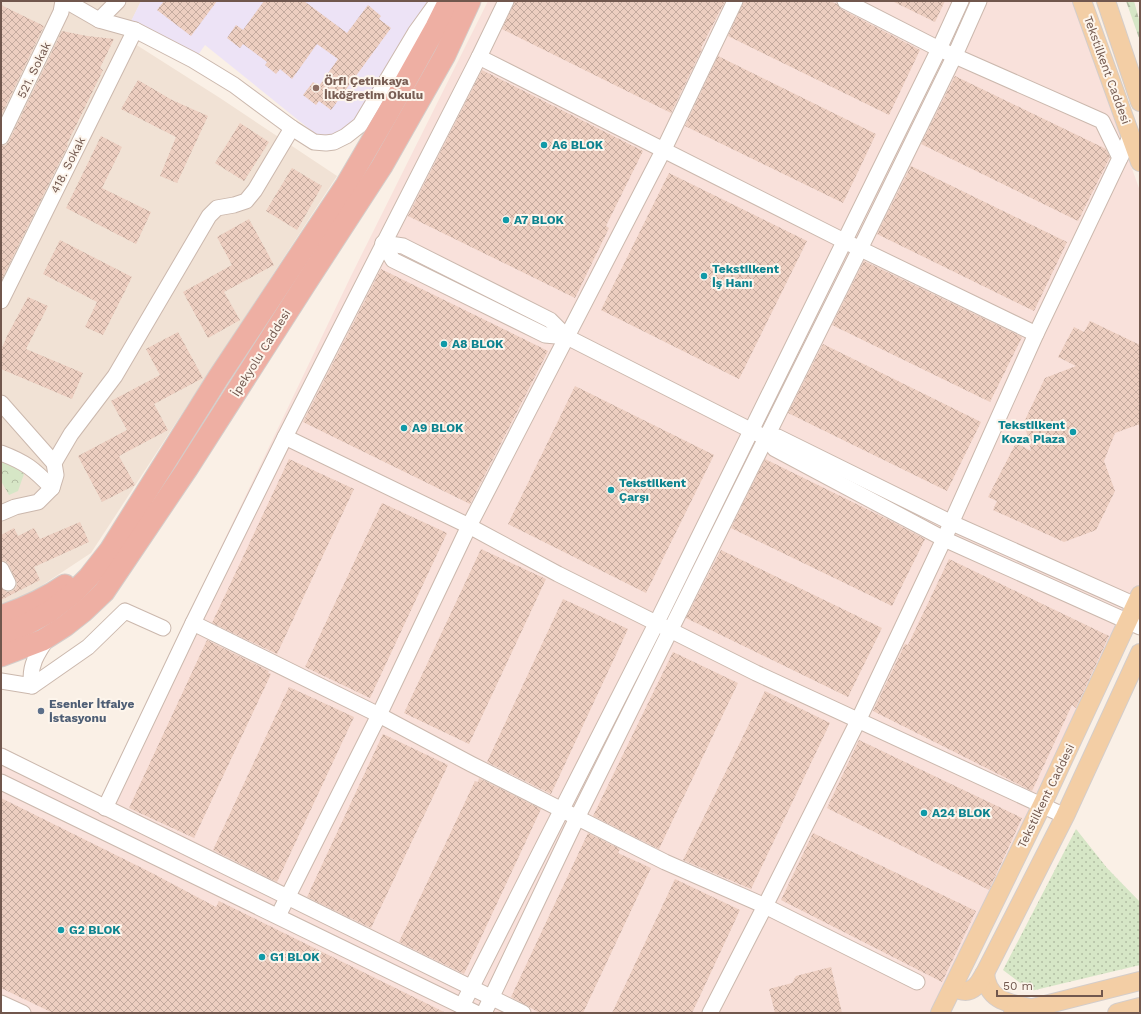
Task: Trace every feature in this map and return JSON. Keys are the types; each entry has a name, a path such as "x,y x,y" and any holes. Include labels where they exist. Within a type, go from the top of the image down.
{"highway":[{"name":"İpekyolu Caddesi","path":"1,635 27,624 49,612 71,595 88,578 110,550 218,378 346,185 407,80 449,1"},
{"name":"İpekyolu Caddesi","path":"1,656 43,640 84,611 104,592 152,522 382,166 445,54 470,1"},
{"path":"1,616 30,605 52,594 68,584 110,550"}],"main road":[{"name":"Tekstilkent Caddesi","path":"1082,1 1140,162"},
{"name":"Tekstilkent Caddesi","path":"1106,1 1140,102"},
{"name":"Tekstilkent Caddesi","path":"940,1013 1137,611"},
{"name":"Tekstilkent Caddesi","path":"952,988 956,985 958,989 968,991 975,987 985,973 1065,816 1140,653"},
{"path":"985,973 986,983 991,992 997,997 1013,1004 1032,1008"},
{"path":"1013,1013 1140,981"},
{"path":"952,988 950,1002 957,1013"},
{"path":"1117,1013 1140,1007"}],"street":[{"name":"521. Sokak","path":"1,137 61,12 63,1"},
{"path":"66,1 99,20 135,30 193,60 234,85 292,128 314,142 326,143 334,142 346,136 360,125 415,33 438,1"},
{"path":"99,20 118,1"},
{"path":"105,808 284,437 480,57 506,1"},
{"path":"278,916 379,715 469,526 664,149 735,1"},
{"path":"845,1 939,49 1102,121 1120,158"},
{"path":"462,1006 656,624 750,430 939,49 961,1"},
{"path":"484,1013 577,818 955,55 979,1"},
{"name":"418. Sokak","path":"1,301 135,30"},
{"path":"480,57 860,249 1036,334"},
{"path":"54,463 71,434 115,376 210,216 217,208 246,201 255,190 292,128"},
{"path":"710,1013 858,721 952,523 1036,334 1131,135"},
{"path":"383,243 403,246 550,320 566,337 766,438 775,449 944,539 1137,611"},
{"path":"1,402 54,463 56,475 52,488 38,502 15,507 1,513"},
{"path":"284,437 469,526 558,574 756,673 1065,816"},
{"path":"766,438 778,437 952,523 1137,611"},
{"path":"1,453 18,459 35,470 52,488"},
{"path":"1,569 8,583"},
{"path":"1,681 32,686 88,647 125,611 163,628"},
{"path":"193,623 379,715 471,764 665,862 765,906 917,982"},
{"path":"32,686 30,677 32,667 40,649 50,635"},
{"path":"1,756 523,1013"},
{"path":"1,782 476,1013"},
{"path":"1,1002 23,1013"}],"shaded area":[{"path":"1,1 141,1 124,37 220,98 337,176 91,553 20,600 1,607"},
{"name":"Örfi Çetinkaya İlköğretim Okulu","path":"141,1 429,1 348,131 323,140 205,45 198,55 131,21"},
{"path":"488,1 1072,1 1140,191 1140,583 1121,627 934,1013 1,1013 1,748 101,797 351,276"}],"green space":[{"path":"1126,1 1134,1 1140,23 1140,41"},
{"path":"1,461 21,464 24,474 18,491 9,495 1,481"},
{"path":"1076,829 1107,868 1140,902 1140,965 1031,991 1003,970"}],"building":[{"path":"164,1 217,1 191,36 157,10"},
{"path":"264,1 304,1 347,33 368,5 381,16 379,19 391,28 331,110 319,101 316,105 303,95 313,82 319,86 338,59 317,44 292,79 280,69 276,74 265,65 267,62 243,44 240,48 227,38 236,25 243,30"},
{"path":"515,1 725,1 701,48 702,49 671,113 502,29"},
{"path":"744,1 830,1 837,4 841,9 920,50 889,115 728,36"},
{"path":"892,1 945,1 935,22"},
{"path":"1,5 44,26 1,116"},
{"path":"62,31 114,39 100,68 103,70 67,144 68,145 1,281 1,146 6,145 9,141"},
{"path":"718,56 876,134 843,203 685,126"},
{"path":"482,70 643,151 606,226 609,228 575,298 408,216"},
{"path":"955,76 1106,149 1110,157 1078,221 921,144"},
{"path":"138,80 172,100 208,116 177,183 160,176 176,137 121,109"},
{"path":"240,123 269,142 244,181 215,163"},
{"path":"101,136 122,147 102,188 151,212 136,244 66,208"},
{"path":"911,166 1067,242 1034,311 877,234"},
{"path":"292,168 322,186 297,230 266,211"},
{"name":"Tekstilkent İş Hanı","path":"669,173 807,241 739,379 601,310"},
{"path":"249,219 274,265 224,292 240,320 208,338 183,292 232,265 217,237"},
{"path":"60,240 132,277 103,335 85,327 97,302 43,274"},
{"path":"864,261 1022,337 990,402 832,325"},
{"path":"381,269 548,351 470,504 303,422"},
{"path":"28,297 48,306 26,349 83,373 72,399 1,369 1,350"},
{"name":"Tekstilkent Koza Plaza","path":"1090,321 1140,345 1140,424 1115,433 1104,461 1115,491 1096,530 1064,542 993,510 997,501 988,497 1016,443 1031,451 1024,422 1045,378 1076,366 1058,357 1074,327 1084,332"},
{"path":"178,332 203,378 154,404 168,430 119,456 135,485 102,502 78,456 127,430 111,401 160,375 146,349"},
{"path":"823,344 981,422 947,491 788,413"},
{"name":"Tekstilkent Çarşı","path":"575,386 714,455 646,593 508,524"},
{"path":"289,459 354,489 277,654 212,623"},
{"path":"765,459 925,539 892,606 731,528"},
{"path":"382,503 447,533 370,698 305,667"},
{"path":"80,522 89,542 34,567 40,580 1,600 1,588 7,592 12,591 16,588 17,583 9,565 6,561 1,560 1,535 14,528 18,536 34,528 40,539"},
{"path":"481,549 546,579 469,744 404,713"},
{"path":"721,550 882,628 848,697 686,618"},
{"path":"949,559 1109,636 1076,708 1072,705 1032,791 873,711 905,644 908,645"},
{"path":"563,599 628,629 551,794 487,762"},
{"path":"207,640 269,671 268,673 271,674 194,838 129,808"},
{"path":"673,652 738,683 659,849 593,816"},
{"path":"289,687 354,717 277,882 213,850"},
{"path":"765,691 830,723 751,889 683,860"},
{"path":"383,734 448,765 371,928 307,897"},
{"name":"A24 BLOK","path":"859,740 1022,818 989,890 827,808"},
{"path":"479,778 541,809 464,974 399,942 475,781 478,782"},
{"path":"1,798 150,872 216,907 219,901 446,1013 53,1013 1,988"},
{"path":"588,833 620,849 618,853 651,868 583,1013 540,1013 511,997"},
{"path":"813,833 976,911 942,982 781,900"},
{"path":"675,879 740,910 692,1013 612,1013"},
{"path":"831,967 842,1013 775,1013 769,989 792,983 796,976"}],"place":[{"name":"Örfi Çetinkaya İlköğretim Okulu","path":"316,88"},
{"name":"A6 BLOK","path":"544,145"},
{"name":"A7 BLOK","path":"506,220"},
{"name":"Tekstilkent İş Hanı","path":"704,276"},
{"name":"A8 BLOK","path":"444,344"},
{"name":"A9 BLOK","path":"404,428"},
{"name":"Tekstilkent Koza Plaza","path":"1073,432"},
{"name":"Tekstilkent Çarşı","path":"611,490"},
{"name":"Esenler İtfaiye İstasyonu","path":"41,711"},
{"name":"A24 BLOK","path":"924,813"},
{"name":"G2 BLOK","path":"61,930"},
{"name":"G1 BLOK","path":"262,957"}]}
